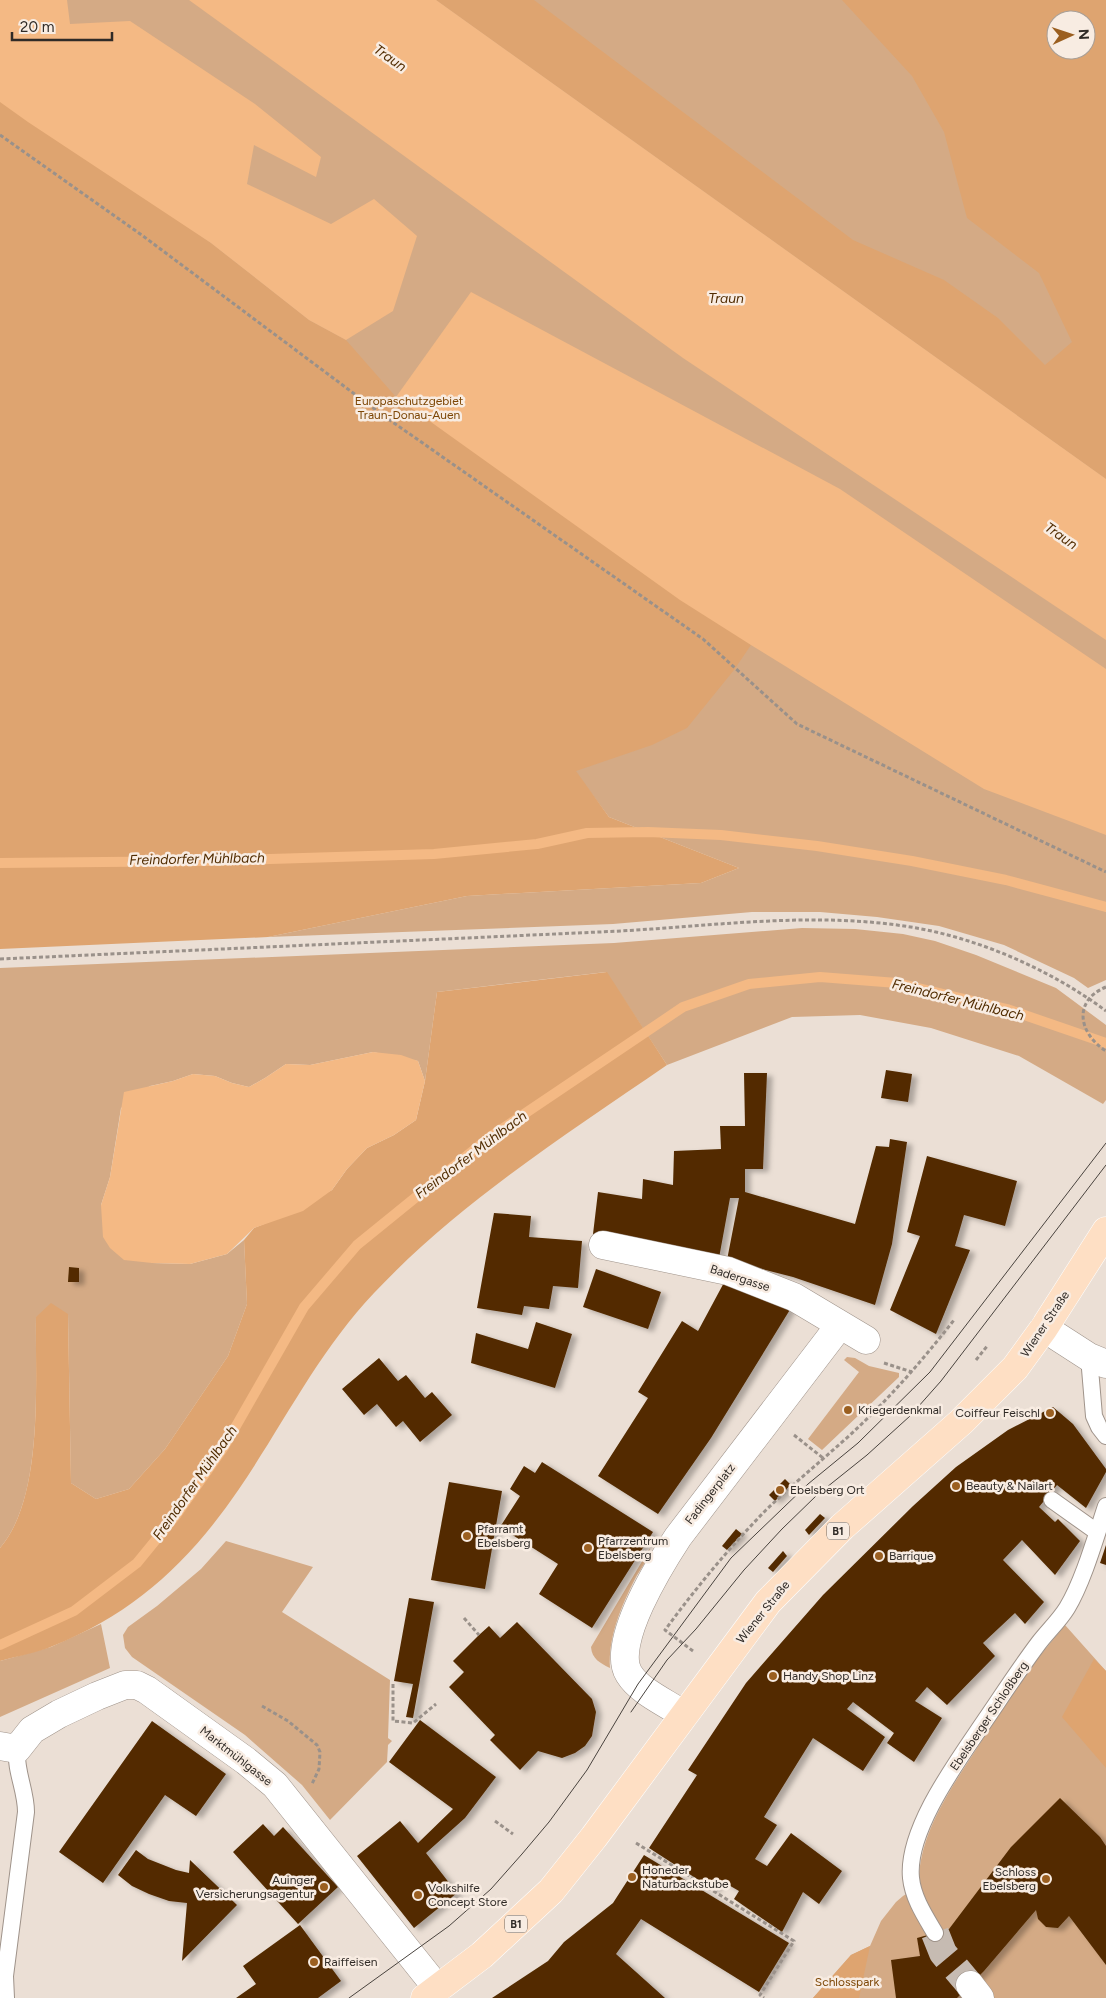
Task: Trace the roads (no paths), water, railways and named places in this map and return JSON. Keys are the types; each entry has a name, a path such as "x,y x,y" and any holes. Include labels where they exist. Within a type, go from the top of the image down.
{"main road":[{"name":"Wiener Straße","path":"432,1993 482,1955 550,1891 589,1843 768,1602 842,1527 912,1466 1015,1368 1044,1328 1106,1231"}],"street":[{"name":"Badergasse","path":"603,1245 728,1271 794,1297 866,1340"},
{"name":"Fadingerplatz","path":"684,1715 645,1689 628,1673 624,1658 626,1641 637,1611 664,1558 678,1537 840,1324"},
{"path":"1044,1328 1097,1361"},
{"name":"Marktmühlgasse","path":"9,1747 32,1730 59,1714 97,1696 125,1685 137,1686 147,1690 246,1761 275,1785 432,1993"}],"lane":[{"path":"1097,1361 1094,1416 1106,1436"},
{"path":"1052,1500 1097,1532"},
{"name":"Ebelsberger Schloßberg","path":"935,1933 912,1887 911,1868 918,1836 932,1805 954,1767 1029,1656 1066,1609 1106,1506"},
{"path":"6,1998 5,1976 26,1812 26,1798 16,1762 9,1747"}],"water":[{"path":"0,0 67,0 70,24 130,21 255,104 321,157 316,177 254,145 247,184 331,224 374,199 417,236 393,311 346,340 309,320 211,243 0,102"},
{"name":"Traun","path":"189,0 436,0 1106,479 1106,640 683,358"},
{"path":"471,292 840,489 1106,669 1106,835 984,789 680,600 396,397"},
{"path":"373,1052 401,1055 418,1061 425,1081 416,1120 394,1135 367,1148 347,1169 332,1190 303,1211 254,1228 227,1254 190,1264 124,1260 110,1248 103,1237 101,1205 110,1177 124,1092 173,1081 193,1074 215,1076 249,1087 286,1064 310,1065"}],"waterway":[{"name":"Freindorfer Mühlbach","path":"0,863 209,861 434,854 537,844 587,833 648,832 721,835 817,846 912,861 1006,880 1106,907"},
{"name":"Freindorfer Mühlbach","path":"0,1645 74,1611 137,1563 177,1514 224,1447 304,1307 357,1245 490,1137 683,1007 749,984 820,977 897,983 1007,1009 1106,1043"}],"tunnel":[{"path":"935,1933 943,1953 970,1985"}],"tram line":[{"path":"349,1998 449,1926 491,1889 522,1854 549,1822 587,1770 638,1684 731,1558 808,1484 858,1443 930,1372 1106,1143"},
{"path":"631,1712 667,1660 696,1629 744,1570 782,1529 817,1495 867,1455 910,1416 941,1381 1106,1165"}],"place":[{"name":"Kriegerdenkmal","path":"848,1410"},
{"name":"Coiffeur Feischl","path":"1050,1413"},
{"name":"Beauty & Nailart","path":"956,1486"},
{"name":"Ebelsberg Ort","path":"780,1490"},
{"name":"Pfarramt Ebelsberg","path":"467,1536"},
{"name":"Pfarrzentrum Ebelsberg","path":"588,1548"},
{"name":"Barrique","path":"879,1556"},
{"name":"Handy Shop Linz","path":"773,1676"},
{"name":"Honeder Naturbackstube","path":"632,1877"},
{"name":"Schloss Ebelsberg","path":"1046,1879"},
{"name":"Auinger Versicherungsagentur","path":"324,1887"},
{"name":"Volkshilfe Concept Store","path":"418,1895"},
{"name":"Raiffeisen","path":"314,1962"}],"park label":[{"name":"Europaschutzgebiet Traun-Donau-Auen","path":"409,408"},
{"name":"Schlosspark","path":"847,1982"}]}
